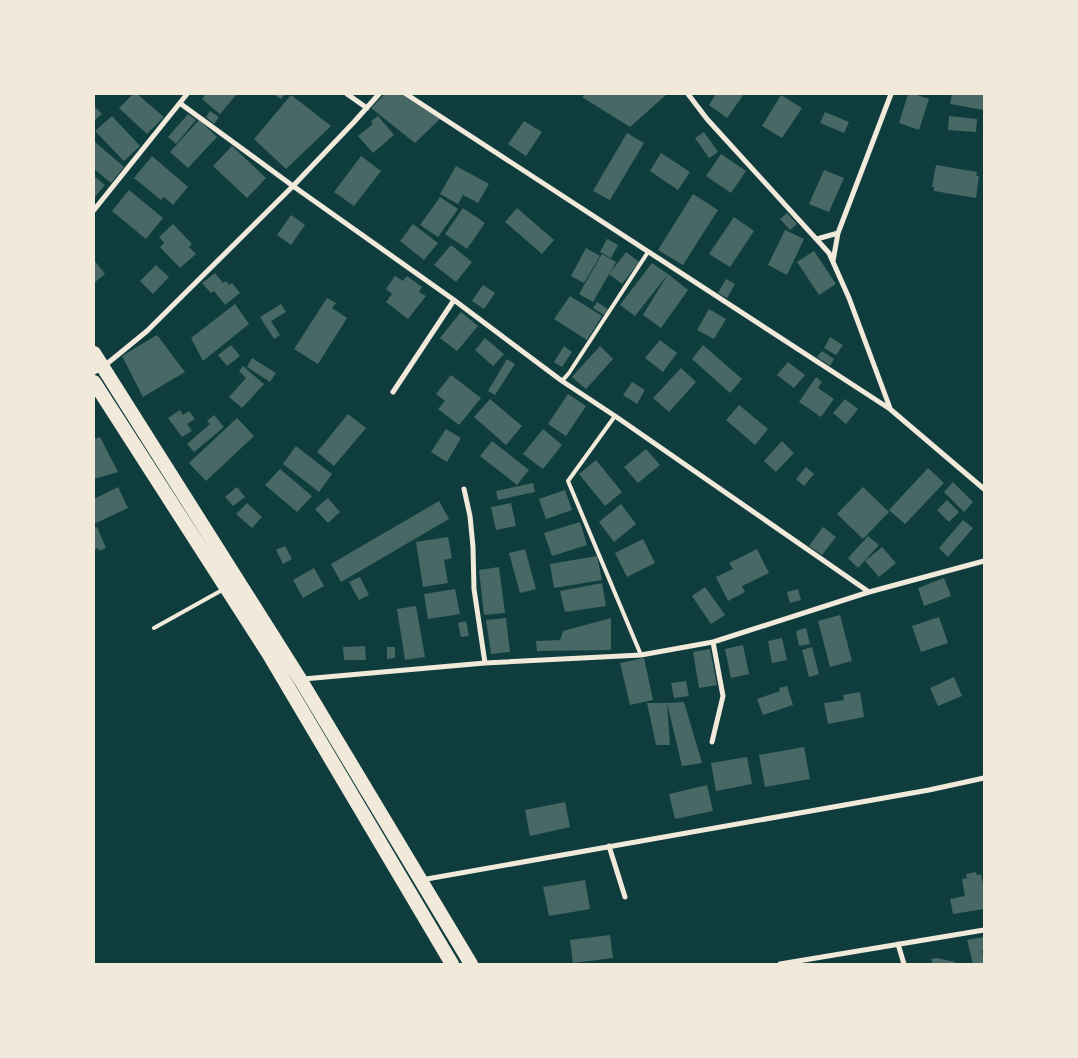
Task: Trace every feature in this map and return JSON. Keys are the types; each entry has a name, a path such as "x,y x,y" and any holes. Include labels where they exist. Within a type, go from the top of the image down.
{"highway":[{"path":"94,353 99,370 300,679 471,964"},
{"path":"94,382 268,653 452,964"}],"street":[{"path":"94,210 181,104 187,94"},
{"path":"347,94 366,108"},
{"path":"99,370 147,331 293,186 379,94"},
{"path":"406,94 890,409 984,489"},
{"path":"688,94 707,119 829,253 849,298 890,409"},
{"path":"832,261 838,233 891,94"},
{"path":"181,104 454,300 562,381 869,592"},
{"path":"817,239 838,233"},
{"path":"393,392 454,300"},
{"path":"464,489 472,531 474,589 485,663"},
{"path":"300,679 485,663 642,655 713,642 869,592 984,561"},
{"path":"712,742 723,696 713,642"},
{"path":"420,880 929,790 984,778"},
{"path":"609,846 625,897"},
{"path":"780,964 984,930"},
{"path":"898,944 904,964"}],"lane":[{"path":"562,381 606,318 648,252"},
{"path":"615,416 568,481 642,655"},
{"path":"154,628 226,588"}],"building":[{"path":"133,94 137,94 164,117 147,134 119,108"},
{"path":"206,94 237,94 220,114 202,99"},
{"path":"273,94 285,94 281,99"},
{"path":"385,94 401,94 440,119 415,143 371,108"},
{"path":"585,94 667,94 630,127 582,97"},
{"path":"716,94 744,94 727,118 709,105"},
{"path":"908,94 929,99 919,130 899,123"},
{"path":"952,94 984,94 984,110 950,104"},
{"path":"291,95 331,126 286,169 254,139"},
{"path":"781,95 802,108 782,138 762,126"},
{"path":"94,106 102,114 94,121"},
{"path":"210,111 219,117 214,124 206,117"},
{"path":"825,112 849,122 844,133 820,123"},
{"path":"188,114 196,120 176,144 168,137"},
{"path":"112,116 140,146 124,161 95,131"},
{"path":"378,116 394,135 373,153 358,136 373,124 371,121"},
{"path":"949,116 977,119 976,132 948,130"},
{"path":"199,120 217,137 188,168 170,152"},
{"path":"524,121 542,132 526,156 508,144"},
{"path":"704,132 718,152 709,158 695,138"},
{"path":"627,133 644,143 610,200 593,191"},
{"path":"94,141 124,167 111,183 94,169"},
{"path":"232,146 266,178 247,198 213,166"},
{"path":"661,153 690,172 678,190 650,171"},
{"path":"721,154 746,171 731,193 706,176"},
{"path":"152,156 188,187 173,205 164,197 161,200 134,178"},
{"path":"361,156 381,171 354,206 334,192"},
{"path":"936,165 977,172 976,176 979,176 976,198 934,191 934,187 932,187"},
{"path":"456,166 489,184 478,203 463,195 458,204 440,194"},
{"path":"824,170 844,178 829,212 809,204"},
{"path":"94,176 105,185 94,198"},
{"path":"129,190 163,218 146,239 112,211"},
{"path":"693,194 718,210 683,265 658,250"},
{"path":"440,197 458,209 438,237 420,225"},
{"path":"463,208 485,223 467,249 445,234"},
{"path":"517,208 554,240 542,254 505,222"},
{"path":"787,213 797,224 790,230 780,219"},
{"path":"291,215 305,225 291,245 277,235"},
{"path":"734,217 754,231 730,267 709,254"},
{"path":"173,224 192,244 189,247 196,254 180,268 160,247 164,243 159,237"},
{"path":"413,224 438,243 424,260 400,241"},
{"path":"785,230 804,239 787,275 768,265"},
{"path":"607,239 618,245 611,258 600,252"},
{"path":"451,245 472,262 456,282 434,265"},
{"path":"586,248 600,256 584,283 571,276"},
{"path":"814,251 836,284 819,295 797,262"},
{"path":"626,252 639,262 622,284 609,274"},
{"path":"602,254 616,262 593,302 579,294"},
{"path":"94,260 105,274 94,283"},
{"path":"652,263 668,274 635,316 620,305"},
{"path":"156,265 169,277 153,294 140,281"},
{"path":"215,273 223,283 226,281 229,285 232,283 240,293 225,305 214,291 211,293 202,283"},
{"path":"668,274 688,290 661,328 643,315"},
{"path":"395,276 403,281 407,276 422,287 419,292 426,296 408,319 386,302 392,294 386,289"},
{"path":"726,279 735,284 727,298 718,293"},
{"path":"483,285 495,293 484,309 472,301"},
{"path":"570,296 602,316 587,340 554,319"},
{"path":"327,298 336,303 332,308 347,318 318,364 294,349"},
{"path":"597,302 608,309 604,315 593,308"},
{"path":"235,304 249,324 203,361 191,338"},
{"path":"281,304 286,312 271,321 280,335 274,339 260,317"},
{"path":"709,309 726,319 714,339 697,330"},
{"path":"461,312 478,326 457,351 440,338"},
{"path":"157,335 185,372 143,397 122,356"},
{"path":"830,337 843,345 836,355 824,348"},
{"path":"485,338 504,354 493,366 475,350"},
{"path":"660,340 677,353 663,372 645,358"},
{"path":"231,345 240,356 227,366 218,355"},
{"path":"703,345 742,379 730,393 692,359"},
{"path":"564,346 572,352 562,367 554,362"},
{"path":"600,346 613,359 586,389 572,377"},
{"path":"822,351 834,359 830,366 817,357"},
{"path":"252,358 276,373 270,382 247,367"},
{"path":"507,359 515,364 495,395 488,391"},
{"path":"788,362 805,375 794,388 777,375"},
{"path":"243,366 264,384 242,408 229,397 246,378 239,371"},
{"path":"681,368 696,382 669,412 653,398"},
{"path":"451,375 481,398 459,425 438,409 445,401 436,394"},
{"path":"816,377 822,382 818,388 834,399 821,417 799,402"},
{"path":"632,382 645,390 637,404 623,395"},
{"path":"568,394 586,406 566,436 548,424"},
{"path":"490,399 522,426 506,445 474,417"},
{"path":"845,399 858,409 846,424 833,413"},
{"path":"739,405 768,429 755,445 726,420"},
{"path":"180,410 183,415 189,411 195,419 187,424 192,431 182,437 168,418"},
{"path":"348,414 366,428 334,466 317,452"},
{"path":"214,415 224,427 194,452 187,444 210,424 207,421"},
{"path":"237,418 254,436 206,481 189,463"},
{"path":"446,429 461,438 447,462 431,452"},
{"path":"543,429 562,445 543,469 523,454"},
{"path":"100,437 118,472 94,479 94,439"},
{"path":"492,441 529,470 517,485 480,456"},
{"path":"782,441 794,453 776,472 764,461"},
{"path":"296,446 332,474 319,492 283,464"},
{"path":"646,449 660,465 638,483 624,467"},
{"path":"596,460 622,492 605,506 579,474"},
{"path":"806,467 814,474 804,486 796,479"},
{"path":"928,468 944,483 905,524 889,510"},
{"path":"280,469 312,496 297,512 265,485"},
{"path":"953,482 973,502 964,512 944,492"},
{"path":"533,483 535,492 498,500 496,491"},
{"path":"118,487 128,508 94,524 94,499"},
{"path":"237,487 245,497 233,506 225,497"},
{"path":"863,487 889,512 863,539 837,514"},
{"path":"565,490 572,510 546,519 539,499"},
{"path":"328,498 340,512 328,523 315,509"},
{"path":"947,500 959,512 949,522 937,510"},
{"path":"439,501 449,519 341,582 331,564"},
{"path":"247,503 262,517 252,528 236,514"},
{"path":"511,503 516,526 496,530 491,507"},
{"path":"621,504 636,524 614,542 599,522"},
{"path":"963,520 973,528 948,557 939,548"},
{"path":"580,522 587,545 552,556 544,533"},
{"path":"97,527 106,548 99,551 98,548 94,550 94,528"},
{"path":"823,527 836,537 822,555 809,546"},
{"path":"868,536 879,545 858,568 848,558"},
{"path":"448,537 452,558 444,560 448,583 423,587 416,542"},
{"path":"643,539 655,563 627,577 615,553"},
{"path":"285,546 292,559 283,564 276,550"},
{"path":"882,547 896,563 879,577 865,561"},
{"path":"525,549 536,589 520,593 509,553"},
{"path":"757,549 769,573 742,586 745,592 728,601 716,577 733,569 729,563"},
{"path":"597,556 602,580 554,588 550,564"},
{"path":"499,567 505,613 484,615 479,570"},
{"path":"314,568 324,586 303,598 293,580"},
{"path":"360,577 369,595 359,600 349,582"},
{"path":"944,578 951,596 924,606 918,588"},
{"path":"602,583 606,606 565,612 560,591"},
{"path":"705,587 725,615 711,624 692,596"},
{"path":"455,589 460,614 428,619 424,594"},
{"path":"798,589 801,600 790,603 787,592"},
{"path":"416,606 425,657 405,660 397,609"},
{"path":"840,615 852,661 830,667 818,621"},
{"path":"939,617 948,643 921,652 912,626"},
{"path":"506,618 510,652 491,654 486,620"},
{"path":"611,618 611,650 537,651 536,641 560,640 563,631"},
{"path":"466,621 469,636 461,637 458,623"},
{"path":"806,628 810,644 799,646 796,631"},
{"path":"782,638 787,660 772,663 768,641"},
{"path":"743,645 749,674 731,678 725,649"},
{"path":"365,646 366,660 344,660 343,647"},
{"path":"387,647 395,647 395,658 387,659"},
{"path":"812,647 819,674 809,677 802,650"},
{"path":"710,649 717,685 699,688 693,652"},
{"path":"644,658 653,700 630,705 620,663"},
{"path":"954,677 962,696 938,706 930,688"},
{"path":"686,681 689,696 674,698 671,683"},
{"path":"787,686 793,705 763,715 757,699 780,691 779,688"},
{"path":"860,692 864,717 828,724 824,703 844,700 843,695"},
{"path":"684,702 702,763 682,766 667,703"},
{"path":"647,703 667,703 670,745 656,745"},
{"path":"804,747 810,779 765,787 759,755"},
{"path":"747,757 752,784 716,791 711,763"},
{"path":"707,785 713,811 675,819 669,794"},
{"path":"565,802 570,827 530,836 525,810"},
{"path":"976,872 977,875 981,874 984,890 984,909 953,914 950,899 965,896 962,879 967,878 966,874"},
{"path":"585,880 590,909 549,916 543,887"},
{"path":"610,935 613,958 573,963 570,940"},
{"path":"984,937 984,950 982,950 984,964 973,964 967,940"},
{"path":"937,958 955,962 956,964 933,964 931,959"}]}
